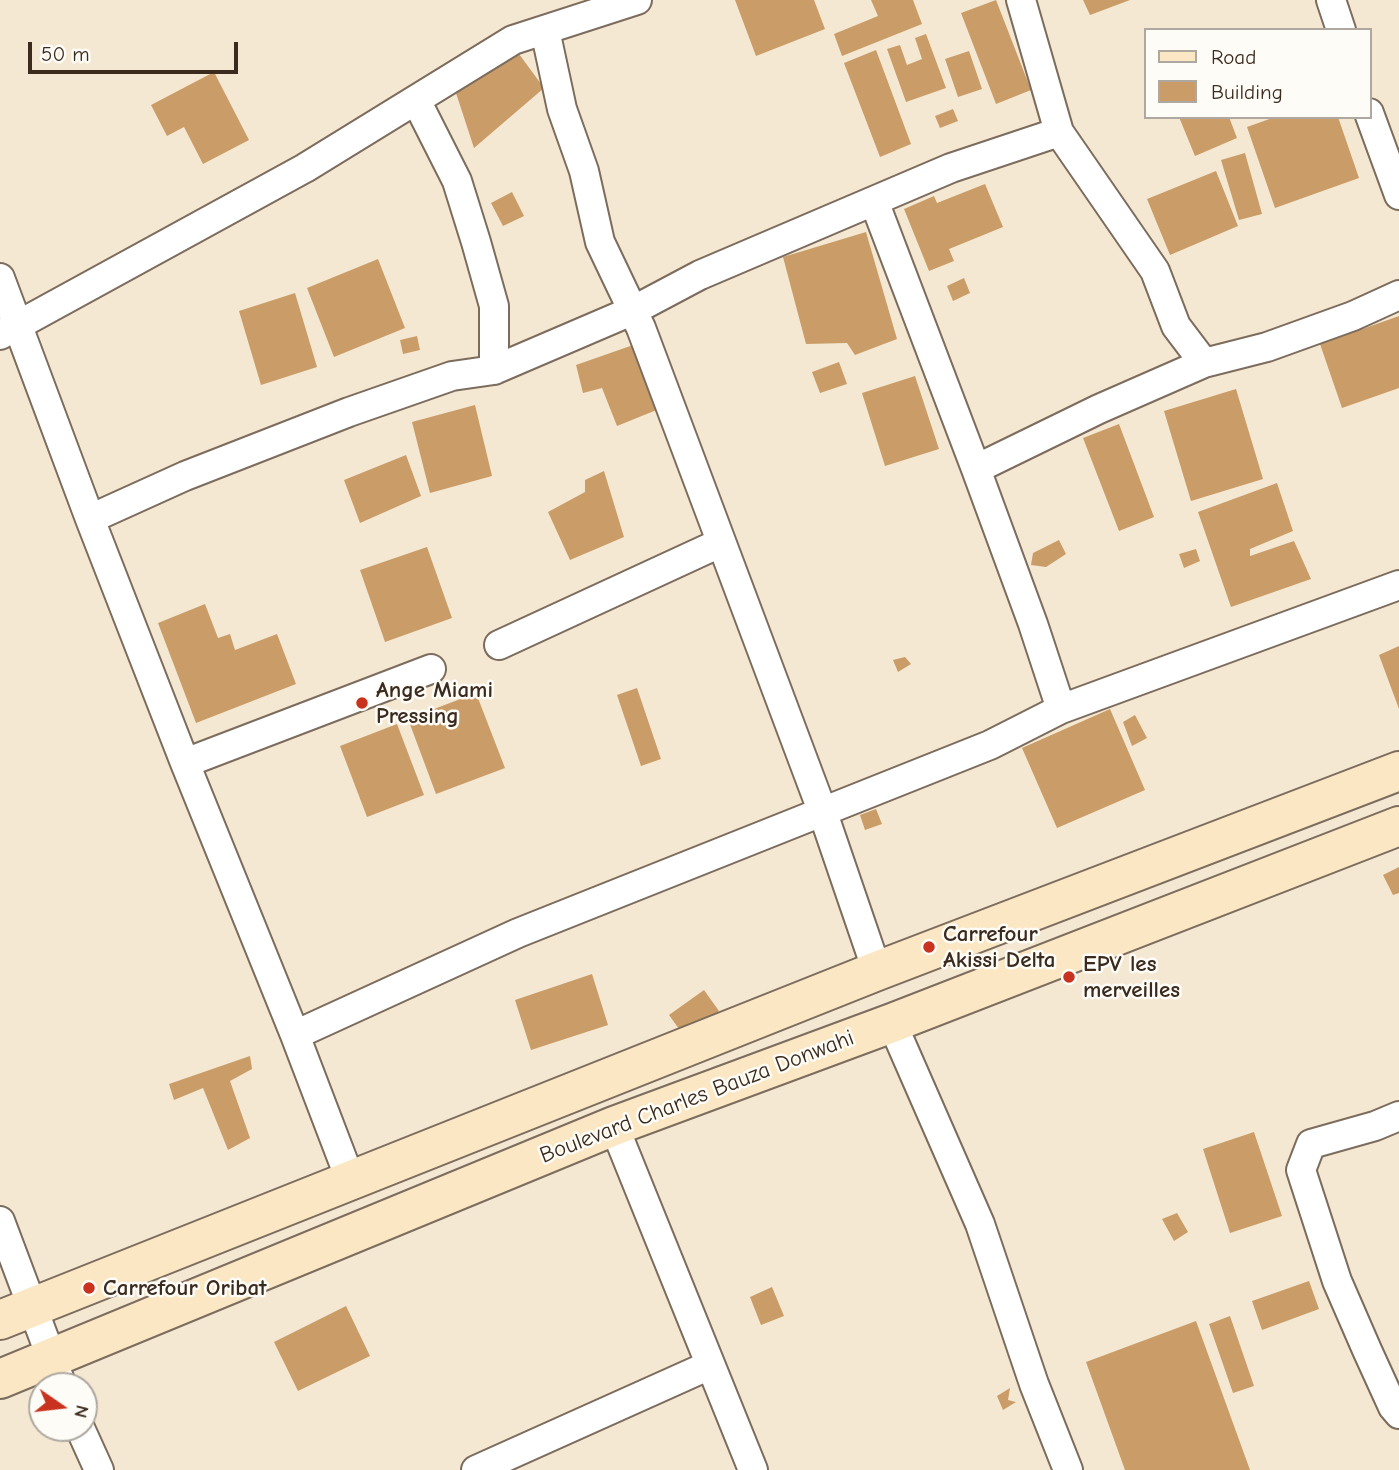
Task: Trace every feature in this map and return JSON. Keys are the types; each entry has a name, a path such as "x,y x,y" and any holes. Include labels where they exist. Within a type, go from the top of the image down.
{"main road":[{"path":"17,1313 877,971 1399,771"},
{"name":"Boulevard Charles Bauza Donwahi","path":"58,1372 614,1126 892,1023 1399,826"},
{"name":"Boulevard Charles Bauza Donwahi","path":"0,1379 28,1376"}],"street":[{"path":"9,329 293,175 513,40 545,30 576,10 637,0"},
{"path":"1021,0 1059,132 1155,271 1176,326 1204,363"},
{"path":"1331,0 1340,28"},
{"path":"545,30 562,109 584,171 600,242 634,310 823,813 877,971"},
{"path":"416,100 457,181 476,242 494,306 494,370"},
{"path":"1371,118 1399,195"},
{"path":"90,519 185,476 325,421 452,376 494,370 634,310 700,275 951,168 1059,132"},
{"path":"874,201 976,469 1061,709"},
{"path":"0,278 9,329 90,519 350,1179"},
{"path":"976,469 1099,409 1204,363 1267,347 1353,316 1399,295"},
{"path":"499,645 720,543"},
{"path":"295,1035 519,933 990,745 1061,709 1399,586"},
{"path":"185,763 431,669"},
{"path":"892,1023 980,1224 1034,1384 1068,1470"},
{"path":"1399,1116 1375,1126 1311,1144 1301,1170 1337,1281 1399,1414"},
{"path":"614,1126 752,1470"},
{"path":"0,1221 17,1313 55,1372"},
{"path":"476,1470 710,1365"},
{"path":"86,1442 99,1470"}],"building":[{"path":"735,0 814,0 825,29 756,56"},
{"path":"871,0 913,0 922,24 842,56 834,34 878,16"},
{"path":"996,0 1031,90 996,104 961,13"},
{"path":"1083,0 1130,0 1090,15"},
{"path":"926,34 946,88 906,102 887,49 900,45 907,65 922,59 915,38"},
{"path":"876,50 911,144 880,157 844,63"},
{"path":"969,51 982,89 958,97 945,59"},
{"path":"519,54 544,88 474,148 455,90"},
{"path":"214,72 249,140 203,164 184,127 167,136 151,105"},
{"path":"953,109 958,121 940,128 935,116"},
{"path":"1180,119 1230,119 1237,138 1195,156"},
{"path":"1269,119 1339,119 1359,178 1275,208 1247,127"},
{"path":"1245,153 1262,214 1239,220 1221,160"},
{"path":"1216,171 1238,226 1170,255 1147,199"},
{"path":"985,184 1003,227 949,249 954,261 929,271 904,209 934,196 937,203"},
{"path":"512,192 524,216 503,226 491,203"},
{"path":"866,232 897,339 855,355 847,343 806,344 783,257"},
{"path":"378,259 405,328 334,357 307,288"},
{"path":"964,278 970,293 953,301 947,286"},
{"path":"295,293 317,367 261,385 239,311"},
{"path":"1399,316 1399,388 1342,408 1320,344"},
{"path":"417,336 420,350 403,354 400,340"},
{"path":"636,344 659,409 617,426 602,388 583,393 576,365"},
{"path":"839,362 847,384 820,393 812,372"},
{"path":"915,376 939,449 885,466 862,393"},
{"path":"1236,389 1263,479 1191,501 1164,411"},
{"path":"475,405 492,476 430,493 412,422"},
{"path":"1119,424 1154,517 1119,531 1083,438"},
{"path":"406,455 421,496 360,523 344,480"},
{"path":"604,471 624,537 570,560 548,512 585,492 585,480"},
{"path":"1277,483 1293,531 1250,549 1250,556 1294,541 1311,579 1231,607 1198,512"},
{"path":"1059,540 1066,554 1046,567 1031,565 1033,553"},
{"path":"427,547 452,618 385,642 360,570"},
{"path":"1196,549 1200,561 1184,568 1179,554"},
{"path":"205,604 218,638 230,634 235,650 277,634 296,684 196,723 158,623"},
{"path":"1399,646 1399,709 1379,655"},
{"path":"905,657 911,664 898,672 893,660"},
{"path":"637,688 661,759 641,766 617,695"},
{"path":"476,693 505,768 436,794 408,719"},
{"path":"1110,709 1145,790 1057,828 1022,748"},
{"path":"1135,715 1147,738 1132,746 1123,722"},
{"path":"397,724 424,795 367,817 340,746"},
{"path":"876,809 882,824 865,830 860,815"},
{"path":"1399,867 1399,893 1393,895 1383,875"},
{"path":"592,974 608,1025 531,1050 515,1000"},
{"path":"704,990 719,1011 684,1036 669,1015"},
{"path":"250,1056 252,1069 230,1081 250,1138 228,1150 203,1088 174,1100 169,1084"},
{"path":"1254,1132 1282,1216 1230,1233 1203,1149"},
{"path":"1177,1213 1188,1232 1174,1241 1162,1219"},
{"path":"1309,1281 1319,1309 1262,1330 1252,1301"},
{"path":"772,1287 784,1316 761,1325 750,1297"},
{"path":"346,1306 370,1356 298,1391 274,1342"},
{"path":"1230,1316 1254,1386 1233,1393 1209,1324"},
{"path":"1196,1321 1250,1470 1125,1470 1086,1362"},
{"path":"1010,1388 1008,1400 1016,1402 1003,1410 997,1396"}],"place":[{"name":"Ange Miami Pressing","path":"362,703"},
{"name":"Carrefour Akissi Delta","path":"929,947"},
{"name":"EPV les merveilles","path":"1069,977"},
{"name":"Carrefour Oribat","path":"89,1288"}]}
